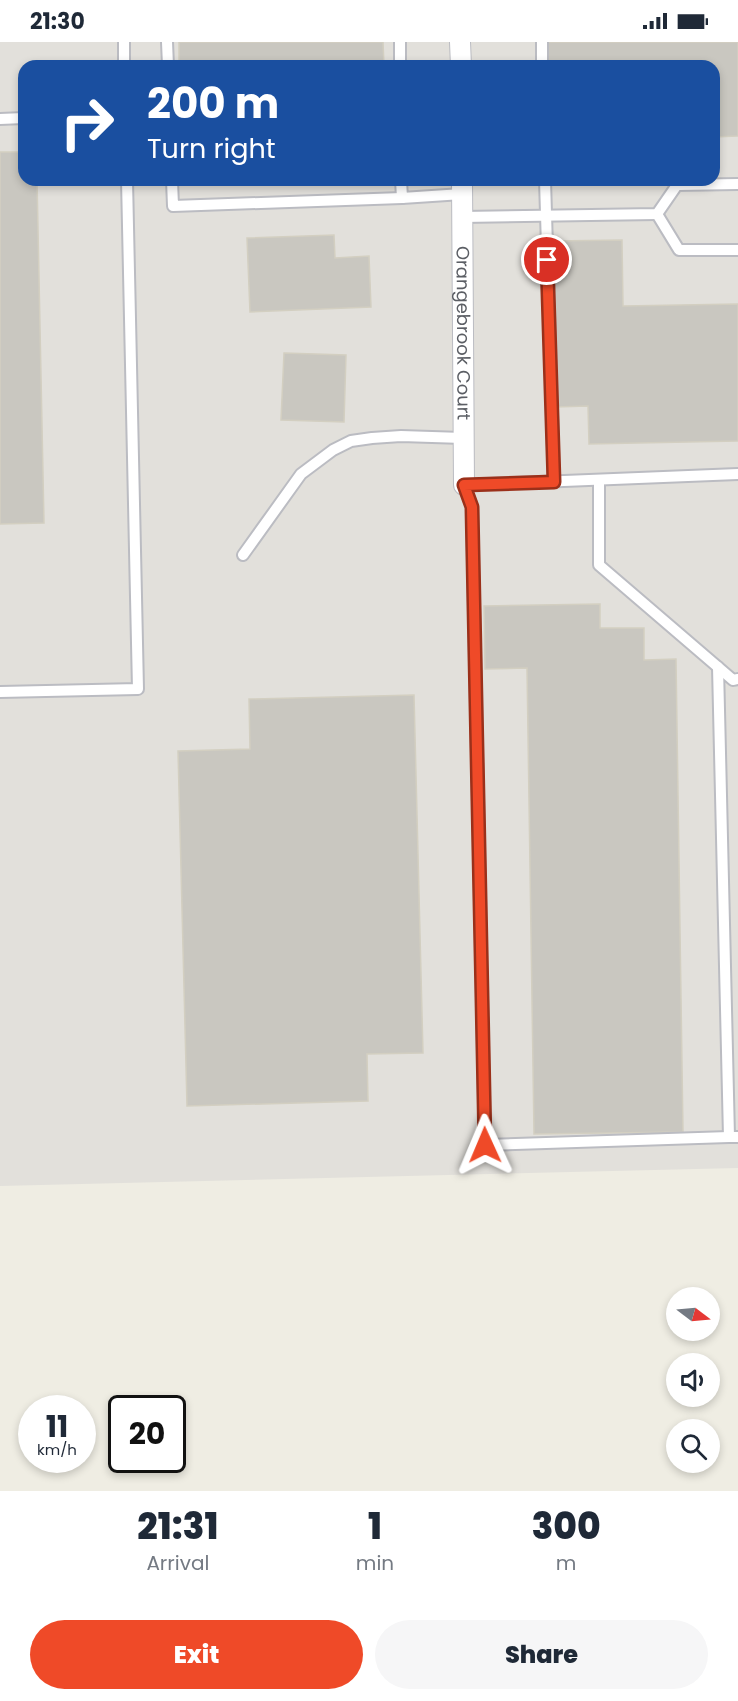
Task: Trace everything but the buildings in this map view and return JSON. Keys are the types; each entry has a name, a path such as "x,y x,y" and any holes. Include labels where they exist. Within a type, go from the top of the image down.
{"street":[{"path":"460,42 461,60"},
{"name":"Orangebrook Court","path":"462,187 464,485"}],"lane":[{"path":"124,42 124,60"},
{"path":"167,42 168,60"},
{"path":"400,42 400,60"},
{"path":"542,42 542,60"},
{"path":"0,119 18,118"},
{"path":"720,184 738,184"},
{"path":"0,692 138,689 127,186"},
{"path":"172,186 173,206 402,198 462,187"},
{"path":"401,186 402,198"},
{"path":"545,186 554,482"},
{"path":"657,214 676,186"},
{"path":"462,218 657,214"},
{"path":"657,214 679,250 738,250"},
{"path":"243,555 301,474 333,450 351,441 372,438 401,436 464,438"},
{"path":"718,667 733,1137 485,1145 472,507 464,485 738,474"},
{"path":"599,480 599,565 733,680 738,680"}],"shaded area":[{"path":"0,42 738,42 738,1168 0,1186"}],"route":[{"path":"485,1145 472,507 464,485 554,482 547,260"}]}
